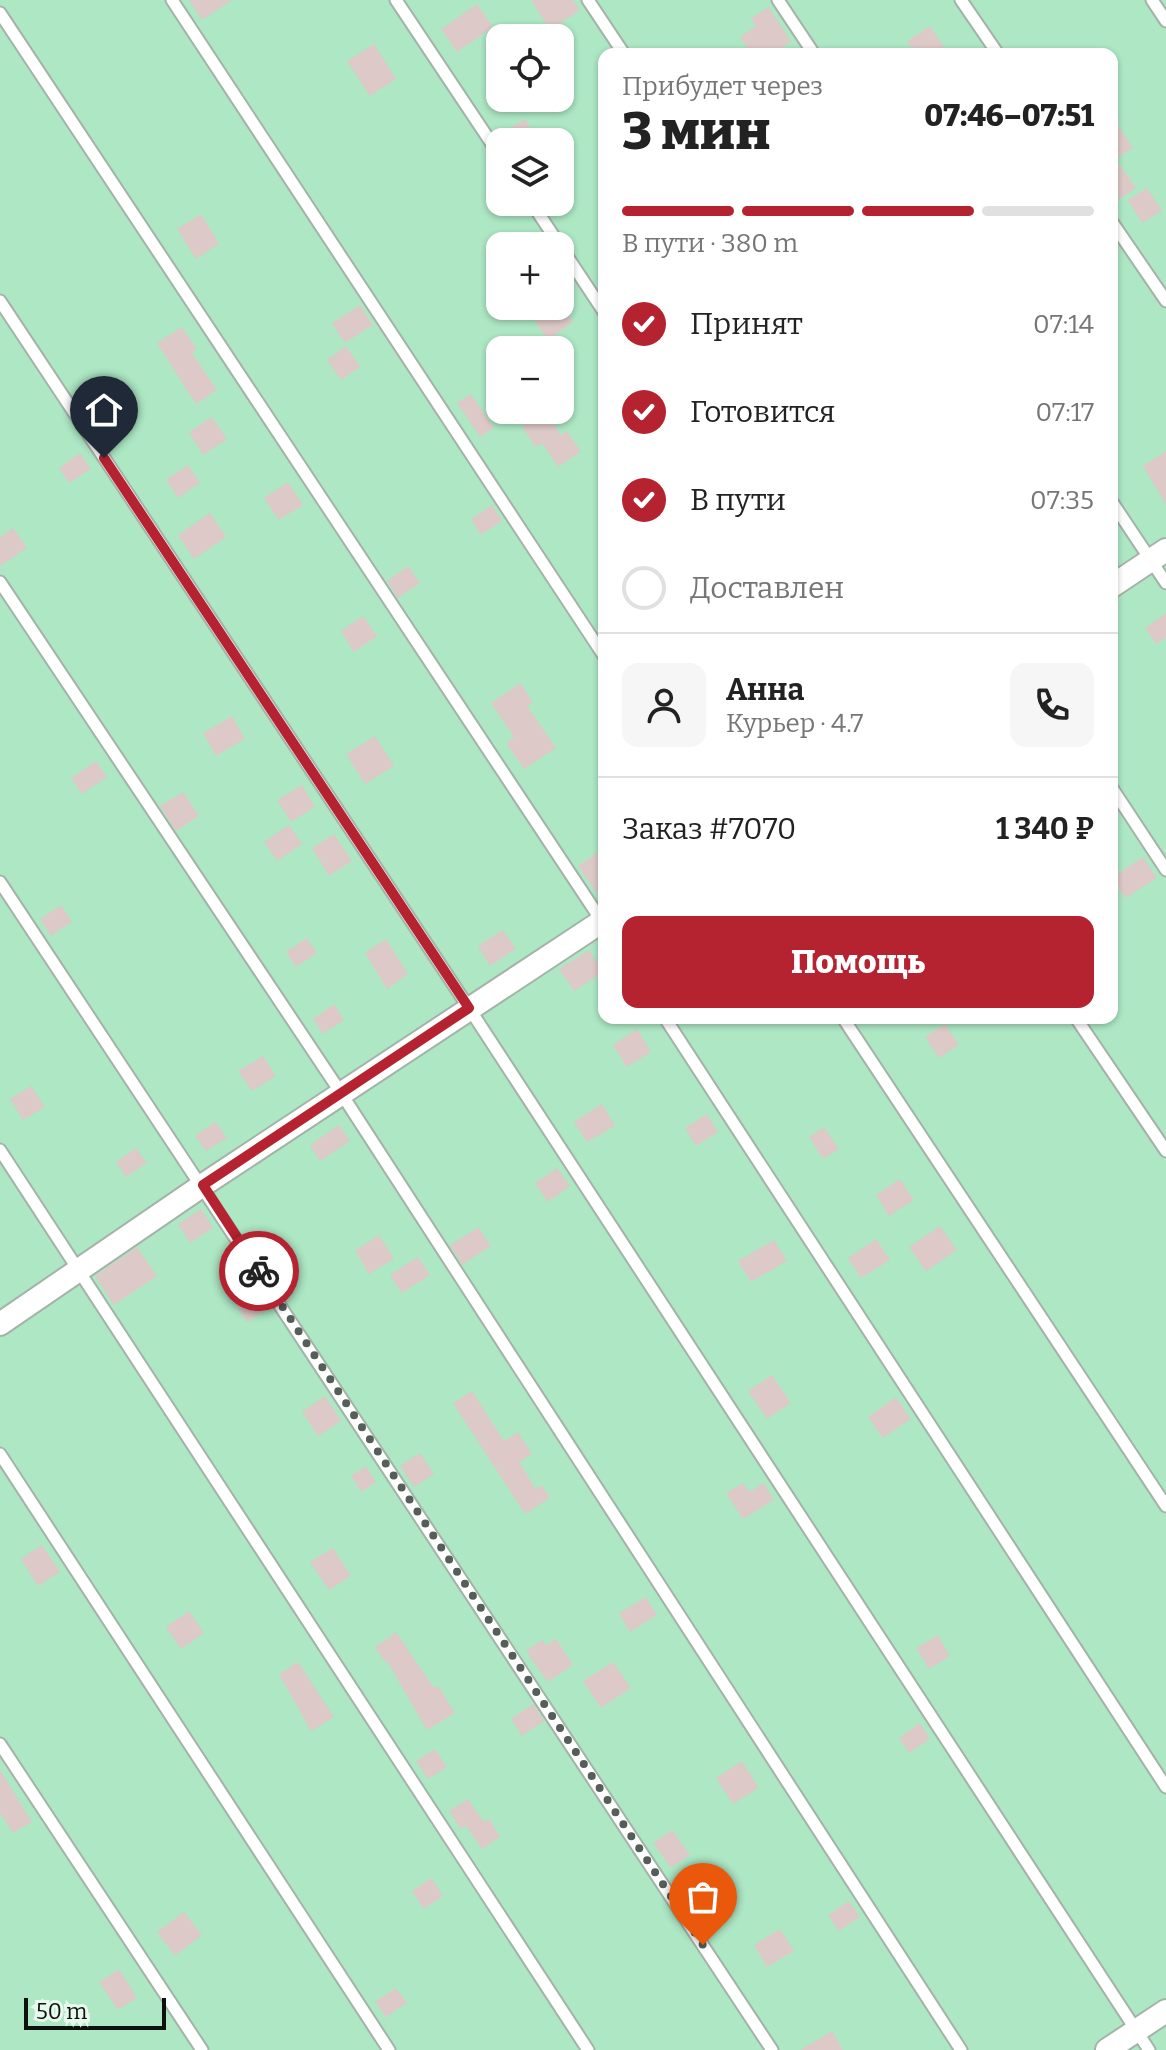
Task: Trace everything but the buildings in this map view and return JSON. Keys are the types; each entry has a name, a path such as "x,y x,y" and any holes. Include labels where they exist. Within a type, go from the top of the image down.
{"street":[{"path":"1118,582 1158,555"},
{"path":"0,1324 203,1185 598,925"},
{"path":"1107,2050 1166,2011"}],"lane":[{"path":"172,0 598,647"},
{"path":"396,0 486,135"},
{"path":"588,0 620,48"},
{"path":"778,0 810,48"},
{"path":"961,0 994,48"},
{"path":"1152,0 1166,21"},
{"path":"0,13 598,914"},
{"path":"540,216 598,303"},
{"path":"1118,231 1166,301"},
{"path":"0,301 469,1008 1149,2050"},
{"path":"1118,509 1158,555 1166,583"},
{"path":"0,582 341,1093 961,2050"},
{"path":"1118,797 1166,870"},
{"path":"0,882 772,2050"},
{"path":"669,1024 1166,1787"},
{"path":"847,1024 1166,1506"},
{"path":"1080,1024 1166,1151"},
{"path":"0,1150 588,2050"},
{"path":"0,1454 389,2050"},
{"path":"0,1744 202,2050"}],"green space":[{"path":"0,0 1166,0 1166,2050 0,2050"}],"way so far":[{"path":"259,1271 703,1945"}],"route":[{"path":"104,458 469,1008 203,1185 259,1271"}]}
